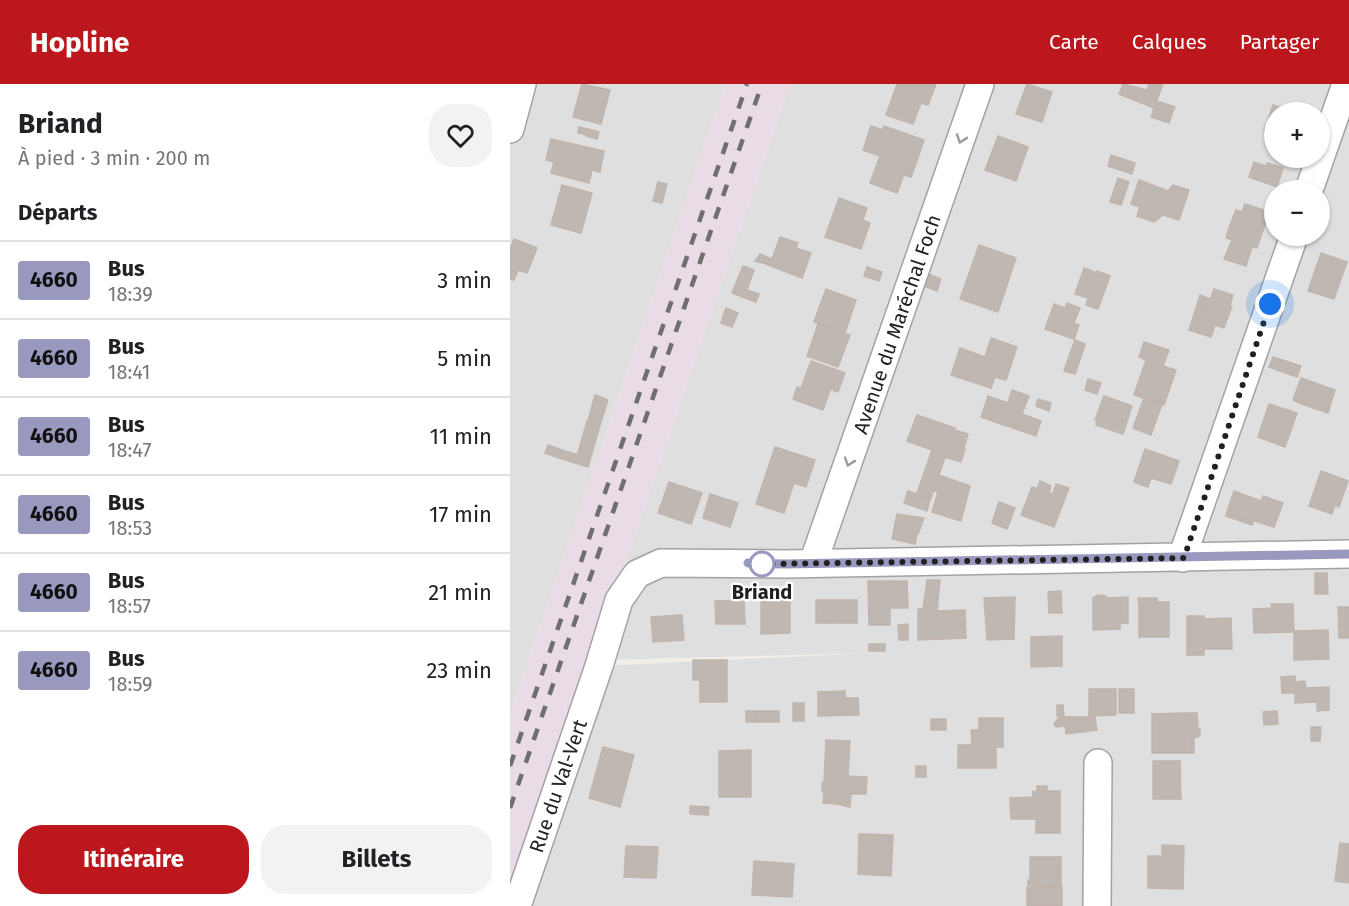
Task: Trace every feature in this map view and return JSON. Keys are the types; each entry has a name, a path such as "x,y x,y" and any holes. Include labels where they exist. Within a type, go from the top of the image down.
{"street":[{"path":"510,129 522,84"},
{"name":"Avenue du Maréchal Foch","path":"813,563 980,84"},
{"path":"1312,180 1346,84"},
{"path":"1184,558 1291,246"},
{"name":"Rue du Val-Vert","path":"519,906 619,600 637,574 661,563 813,563 1349,554"},
{"path":"1098,763 1098,906"}],"shaded area":[{"path":"510,84 725,84 510,714"},
{"path":"725,84 790,84 592,660 510,889 510,714"},
{"path":"790,84 1349,84 1349,906 527,906 599,666 874,653 592,660"}],"building":[{"path":"582,84 610,90 601,124 573,117"},
{"path":"897,84 936,84 928,105 921,103 913,124 886,115"},
{"path":"1027,84 1052,92 1042,122 1016,114"},
{"path":"1123,84 1147,90 1149,84 1163,84 1154,108 1119,94"},
{"path":"1157,101 1175,107 1172,114 1154,108"},
{"path":"1154,108 1172,114 1169,123 1151,117"},
{"path":"871,126 883,130 884,126 924,140 918,158 911,155 897,193 870,183 880,156 863,150"},
{"path":"579,127 588,129 587,135 578,133"},
{"path":"588,129 599,132 597,139 586,136"},
{"path":"998,136 1028,147 1016,181 985,170"},
{"path":"551,139 604,151 600,172 592,170 589,183 551,173 554,162 546,160"},
{"path":"911,155 918,158 911,177 904,175"},
{"path":"1111,155 1135,163 1132,174 1108,166"},
{"path":"1254,162 1264,165 1264,168 1283,168 1279,180 1264,180 1264,182 1249,177"},
{"path":"1118,178 1129,182 1121,205 1110,202"},
{"path":"1139,180 1168,191 1173,185 1189,190 1179,220 1163,215 1154,222 1137,216 1140,207 1131,204"},
{"path":"658,182 667,184 662,203 653,201"},
{"path":"562,185 592,193 581,233 551,225"},
{"path":"839,198 867,208 863,220 870,223 861,249 825,237"},
{"path":"1245,204 1264,210 1264,228 1257,248 1252,247 1246,266 1224,259 1236,230 1229,228 1236,210 1242,212"},
{"path":"1229,228 1236,230 1233,240 1226,238"},
{"path":"780,237 798,243 796,248 811,253 802,278 763,263 765,256 772,259"},
{"path":"514,239 537,248 527,273 518,270 514,280 510,279 510,249"},
{"path":"979,245 1016,258 998,312 960,299"},
{"path":"1321,253 1347,262 1334,299 1308,291"},
{"path":"760,254 765,256 763,263 755,261"},
{"path":"743,266 754,270 747,290 759,294 756,302 732,293"},
{"path":"867,267 882,272 879,281 864,276"},
{"path":"1084,268 1097,273 1088,298 1075,294"},
{"path":"1097,271 1110,276 1098,309 1086,305"},
{"path":"928,274 941,279 937,291 924,286"},
{"path":"826,289 856,300 845,333 814,322"},
{"path":"1214,289 1233,295 1230,305 1232,306 1224,328 1215,325 1211,337 1189,330 1196,308 1206,311"},
{"path":"1200,295 1210,299 1206,311 1196,308"},
{"path":"1067,303 1080,308 1074,323 1079,325 1074,339 1045,329 1054,304 1065,308"},
{"path":"726,308 738,313 732,327 721,323"},
{"path":"818,324 850,335 838,367 807,356"},
{"path":"991,338 1017,347 1006,380 995,377 991,388 951,375 960,348 985,357"},
{"path":"1075,340 1085,344 1083,351 1072,348"},
{"path":"1144,342 1169,350 1163,366 1176,370 1164,405 1134,395 1146,360 1139,357"},
{"path":"1072,348 1083,351 1075,374 1064,371"},
{"path":"1273,357 1301,366 1297,377 1269,367"},
{"path":"811,361 837,370 823,410 793,399 797,387 801,388"},
{"path":"837,370 845,373 838,392 830,389"},
{"path":"1301,378 1307,380 1299,403 1293,400"},
{"path":"1088,379 1101,383 1097,394 1085,390"},
{"path":"1307,380 1335,390 1328,413 1299,403"},
{"path":"1012,390 1029,396 1022,414 1041,421 1036,436 1001,424"},
{"path":"595,395 608,400 600,425 588,421"},
{"path":"988,396 1008,403 1001,424 981,417"},
{"path":"1104,396 1132,406 1123,434 1096,425 1097,420 1095,420"},
{"path":"1144,398 1162,404 1151,435 1133,428"},
{"path":"1038,399 1051,403 1049,411 1036,406"},
{"path":"1269,404 1297,413 1285,447 1258,437"},
{"path":"917,415 955,428 931,498 917,493 932,450 907,441"},
{"path":"587,421 600,425 588,467 575,463"},
{"path":"955,430 968,434 964,448 950,443"},
{"path":"950,443 965,449 961,462 945,457"},
{"path":"548,445 565,451 562,459 545,453"},
{"path":"775,447 815,460 806,487 794,483 784,513 756,504"},
{"path":"1145,449 1179,461 1171,484 1151,478 1148,487 1134,482"},
{"path":"565,451 578,455 575,463 562,459"},
{"path":"1321,471 1348,481 1339,507 1335,505 1332,514 1309,506"},
{"path":"939,475 970,486 961,521 932,512 938,492 933,491"},
{"path":"1040,481 1051,486 1049,493 1037,489"},
{"path":"669,482 702,493 691,524 658,513"},
{"path":"1056,484 1069,488 1054,527 1021,515 1032,487 1053,494"},
{"path":"908,491 930,499 927,511 904,503"},
{"path":"1234,491 1261,501 1263,496 1283,503 1274,527 1227,512"},
{"path":"710,494 738,503 730,527 703,518"},
{"path":"999,502 1015,508 1007,529 992,523"},
{"path":"1227,512 1253,522 1252,525 1226,516"},
{"path":"897,514 924,518 915,544 892,539"},
{"path":"1315,573 1327,573 1328,594 1315,594"},
{"path":"927,580 940,580 937,611 965,610 966,638 918,640 918,609 923,609"},
{"path":"868,581 907,581 908,608 890,608 890,625 869,625"},
{"path":"1061,591 1062,613 1049,613 1048,592"},
{"path":"1098,595 1108,598 1128,597 1128,623 1120,623 1120,629 1093,630 1093,598"},
{"path":"777,596 778,600 790,600 790,633 761,634 761,597"},
{"path":"1015,597 1014,639 987,640 984,598"},
{"path":"1138,598 1157,598 1157,607 1139,607"},
{"path":"744,600 745,624 716,624 715,601"},
{"path":"816,600 836,600 837,623 816,623"},
{"path":"836,600 857,600 857,623 837,623"},
{"path":"1157,602 1169,602 1169,637 1139,637 1139,607 1157,607"},
{"path":"1271,604 1293,604 1294,632 1254,633 1253,609 1272,608"},
{"path":"1338,607 1349,607 1349,638 1339,638"},
{"path":"682,615 684,640 653,642 651,617"},
{"path":"1187,616 1204,616 1204,619 1231,618 1232,649 1204,649 1204,655 1187,655"},
{"path":"908,624 908,640 899,640 898,625"},
{"path":"1328,630 1329,659 1294,660 1294,631"},
{"path":"1062,636 1062,666 1031,667 1031,637"},
{"path":"869,644 885,644 885,651 869,651"},
{"path":"693,660 727,660 727,702 700,702 700,680 693,680"},
{"path":"1295,676 1295,693 1282,693 1281,677"},
{"path":"1305,681 1306,688 1329,687 1329,710 1317,711 1317,702 1295,703 1295,682"},
{"path":"1089,689 1116,689 1116,715 1089,716"},
{"path":"1119,689 1134,689 1134,713 1119,713"},
{"path":"845,691 845,698 858,698 859,715 818,716 818,692"},
{"path":"793,703 804,703 804,721 793,721"},
{"path":"1057,705 1063,705 1064,716 1057,716"},
{"path":"746,711 755,711 755,722 746,722"},
{"path":"755,711 779,711 779,722 755,722"},
{"path":"1277,711 1278,724 1264,725 1263,712"},
{"path":"1197,713 1200,735 1194,737 1194,735 1185,735 1185,753 1152,753 1152,714"},
{"path":"1059,717 1096,717 1065,721 1065,726 1056,727 1054,724"},
{"path":"979,718 1003,718 1003,747 996,747 996,768 958,768 958,745 972,745 971,730 979,730"},
{"path":"1095,718 1097,730 1066,734 1065,721"},
{"path":"931,719 946,719 946,730 931,730"},
{"path":"1311,727 1321,727 1320,741 1311,741"},
{"path":"1185,735 1194,735 1194,753 1185,753"},
{"path":"826,740 850,741 848,776 867,777 866,794 851,794 850,807 823,803 822,783 824,783"},
{"path":"603,747 634,755 620,807 589,798"},
{"path":"751,750 751,797 719,797 719,751"},
{"path":"1153,761 1180,761 1181,799 1153,799"},
{"path":"916,766 926,766 926,777 916,777"},
{"path":"1037,786 1047,786 1047,791 1060,791 1060,833 1036,833 1036,819 1011,819 1010,798 1033,797 1033,791 1037,792"},
{"path":"690,806 709,807 708,815 690,814"},
{"path":"859,834 893,835 891,876 858,874"},
{"path":"1340,843 1349,844 1349,883 1335,881"},
{"path":"1162,845 1184,846 1183,889 1148,888 1148,856 1162,856"},
{"path":"626,846 658,847 656,878 624,877"},
{"path":"1030,857 1061,857 1061,886 1028,885"},
{"path":"754,861 794,864 792,897 752,895"},
{"path":"1027,887 1062,887 1062,906 1027,906"}],"railway":[{"path":"510,766 747,84"},
{"path":"510,808 762,84"}],"bus line":[{"name":"4660","path":"748,563 1349,554"}],"place":[{"name":"Briand","path":"762,564"}],"route":[{"path":"762,564 1184,558 1185,549 1270,304"}]}
